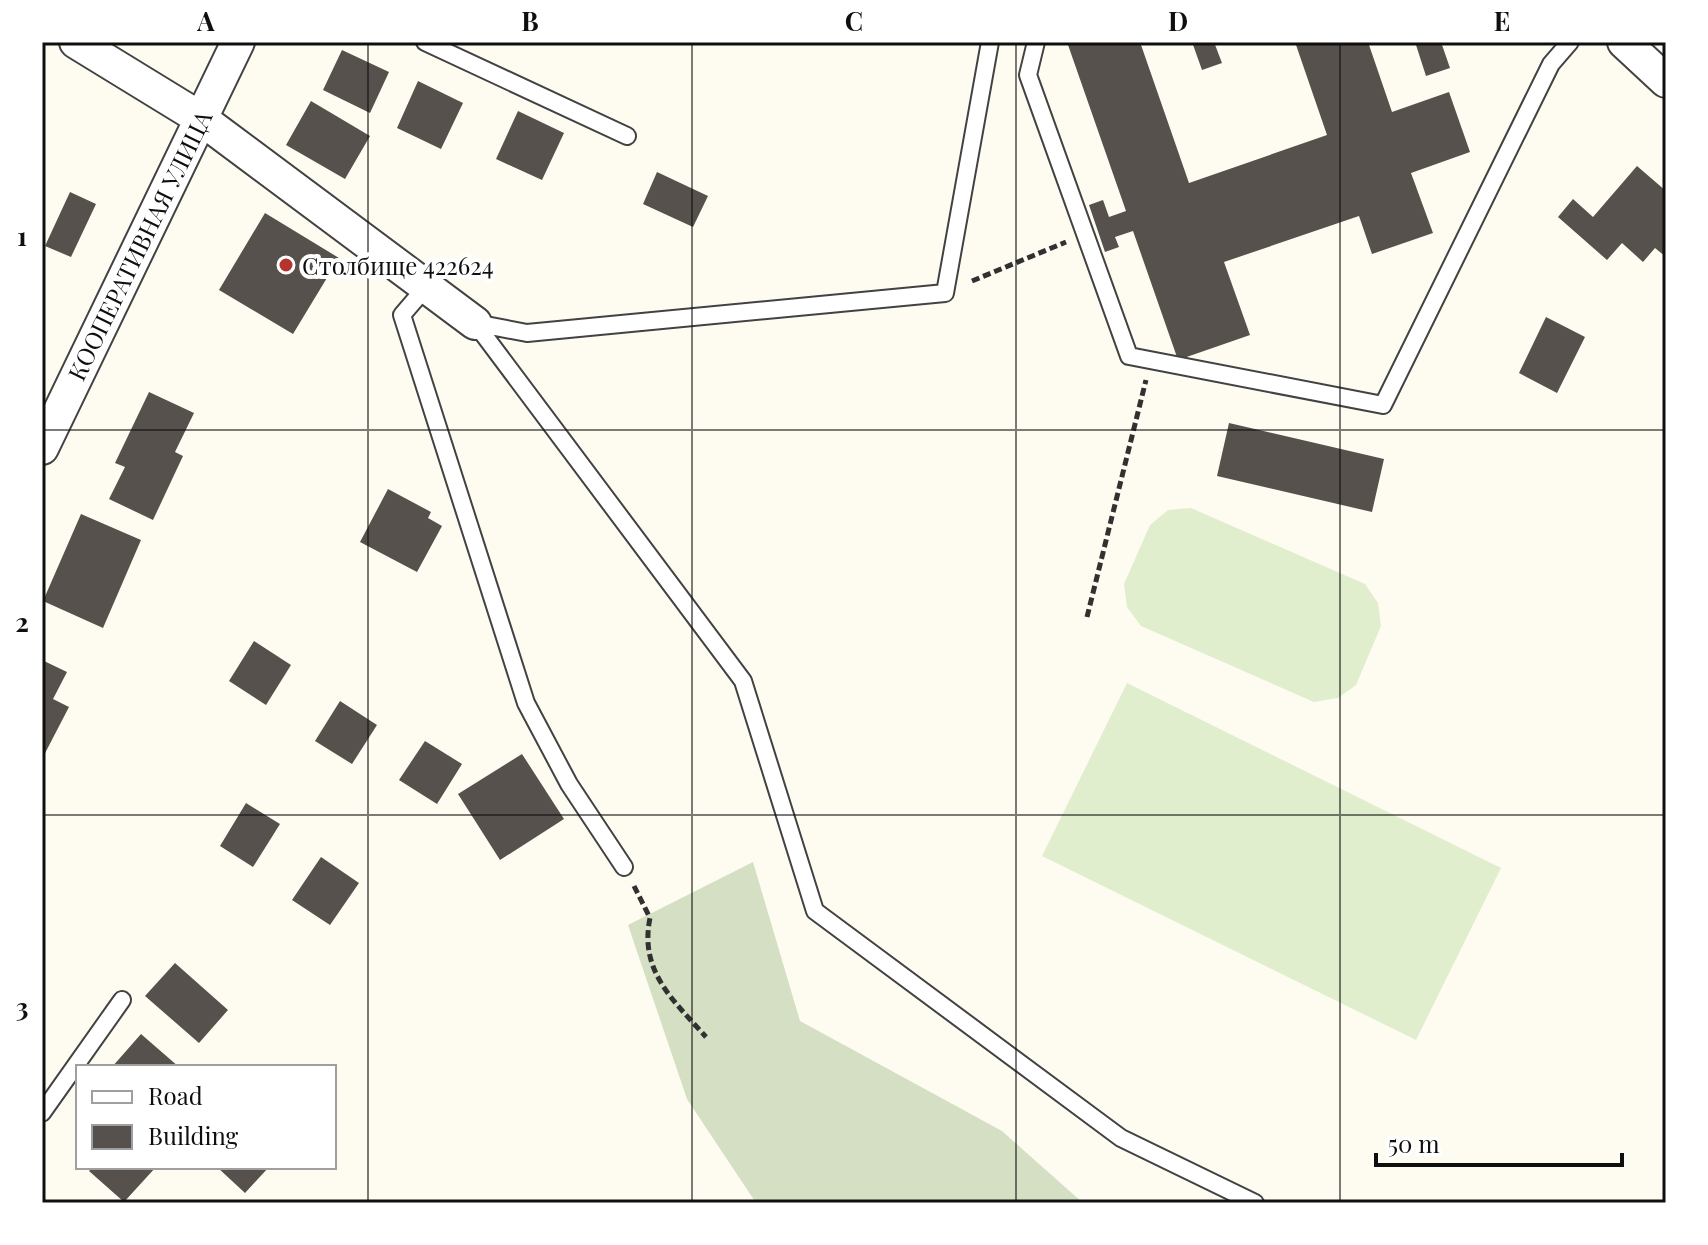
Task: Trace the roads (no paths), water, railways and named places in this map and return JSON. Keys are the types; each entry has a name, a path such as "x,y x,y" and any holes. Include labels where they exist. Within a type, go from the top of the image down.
{"street":[{"path":"76,42 200,118 475,323"},
{"name":"КООПЕРАТИВНАЯ УЛИЦА","path":"42,448 238,42"},
{"path":"1624,42 1666,81"}],"lane":[{"path":"425,42 627,136"},
{"path":"475,323 527,333 945,293 990,42"},
{"path":"1036,42 1028,75 1129,356 1383,405 1551,64 1570,42"},
{"path":"426,287 402,315 526,703 569,784 624,867"},
{"path":"475,323 743,681 815,911 1121,1138 1255,1203"},
{"path":"42,1113 122,1000"}],"place":[{"name":"Столбище 422624","path":"286,265"}]}
